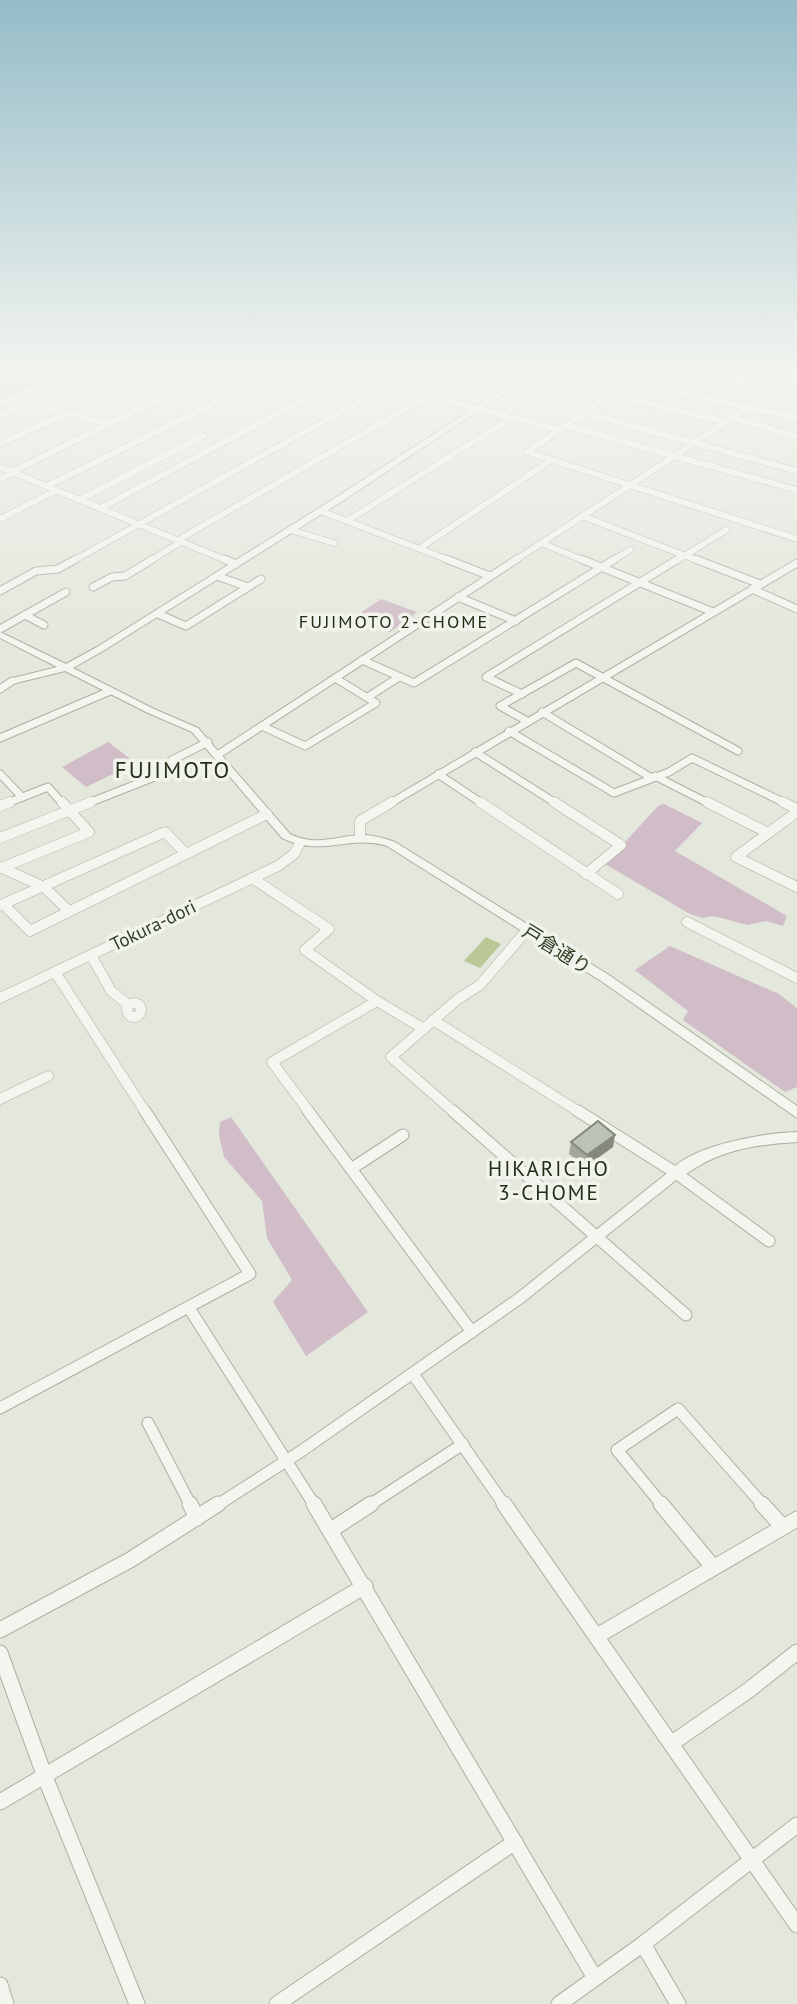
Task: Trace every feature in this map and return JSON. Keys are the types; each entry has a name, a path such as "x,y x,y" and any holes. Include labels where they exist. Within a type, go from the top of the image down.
{"street":[{"path":"0,480 31,463"},
{"path":"47,486 94,463"},
{"path":"79,500 150,463"},
{"path":"173,463 181,465"},
{"path":"101,508 186,463"},
{"path":"0,591 36,571 58,569 249,463"},
{"path":"125,576 180,540 311,463"},
{"path":"0,686 66,668 158,614 396,463"},
{"path":"347,521 440,463"},
{"path":"420,548 547,463"},
{"path":"559,463 797,539"},
{"path":"219,754 665,463"},
{"path":"698,463 797,490"},
{"path":"766,463 797,471"},
{"path":"0,467 236,564"},
{"path":"0,519 57,491"},
{"path":"321,511 490,576"},
{"path":"582,516 760,584"},
{"path":"291,530 334,543"},
{"path":"522,694 486,677 726,530"},
{"path":"541,543 713,612"},
{"path":"362,660 414,684 630,550"},
{"path":"360,837 360,821 760,584 795,567"},
{"path":"93,587 111,577 125,576 137,580"},
{"path":"217,576 248,587"},
{"path":"158,614 186,626 261,579"},
{"path":"752,589 797,609"},
{"path":"0,629 66,592"},
{"path":"458,597 516,621"},
{"path":"24,615 44,625"},
{"path":"0,635 110,691 195,730 219,754 267,814 299,845"},
{"path":"527,721 500,706 576,663 738,751"},
{"path":"368,696 399,677"},
{"path":"262,726 304,746 376,703 335,678"},
{"path":"0,738 110,691"},
{"path":"542,712 652,777 768,833"},
{"path":"509,731 614,793 669,772 692,758 797,810 736,857 797,887"},
{"path":"0,838 157,776 172,760 208,742"},
{"path":"475,752 621,845 586,874"},
{"path":"0,774 22,797"},
{"path":"438,774 618,894"},
{"path":"0,806 48,787 89,832 0,867"},
{"path":"186,854 165,831 2,905 30,931 69,911 186,854 267,814"},
{"name":"戸倉通り","path":"299,845 319,845 360,837 391,844 605,978 797,1112"},
{"name":"Tokura-dori","path":"0,998 286,861 299,845"},
{"path":"0,867 44,887 69,911"},
{"path":"252,878 329,929 305,950 377,1001 424,1029"},
{"path":"687,922 797,978"},
{"path":"527,930 480,985 391,1056 686,1315"},
{"path":"91,955 111,991 129,1005"},
{"path":"0,1408 250,1274 55,972"},
{"path":"377,1001 272,1062 472,1332"},
{"path":"433,1020 676,1173 769,1241"},
{"path":"0,1099 48,1076"},
{"path":"351,1169 403,1135"},
{"path":"0,1630 130,1560 288,1460 414,1374 598,1239 692,1161 731,1146 767,1138 797,1137"},
{"path":"189,1308 288,1460 365,1586 595,1978"},
{"path":"414,1374 753,1858 797,1925"},
{"path":"713,1567 617,1450 678,1409 783,1527"},
{"path":"148,1423 153,1446 197,1518"},
{"path":"331,1530 463,1444"},
{"path":"597,1636 797,1519"},
{"path":"0,1802 365,1586"},
{"path":"673,1743 797,1652"},
{"path":"0,1653 46,1777 137,2004"},
{"path":"559,2004 643,1944 797,1825"},
{"path":"276,2004 515,1842"},
{"path":"643,1944 678,2004"},
{"path":"0,1984 6,2004"}],"shaded area":[{"path":"381,599 417,612 390,632 353,618"},
{"path":"108,742 136,763 86,787 62,767"},
{"path":"664,804 702,823 675,851 787,916 783,926 766,921 747,925 714,916 703,918 690,914 605,864 658,806"},
{"path":"486,937 501,944 480,968 464,961"},
{"path":"670,946 779,994 797,1008 797,1087 785,1092 683,1020 688,1011 635,970"},
{"path":"231,1117 368,1312 306,1356 273,1302 292,1280 267,1238 262,1201 224,1157 219,1135 220,1122"}],"building":[{"path":"598,1121 615,1135 587,1155 571,1142"}],"district":[{"name":"FUJIMOTO 2-CHOME","path":"394,622"},
{"name":"FUJIMOTO","path":"173,770"},
{"name":"HIKARICHO 3-CHOME","path":"549,1181"}]}
